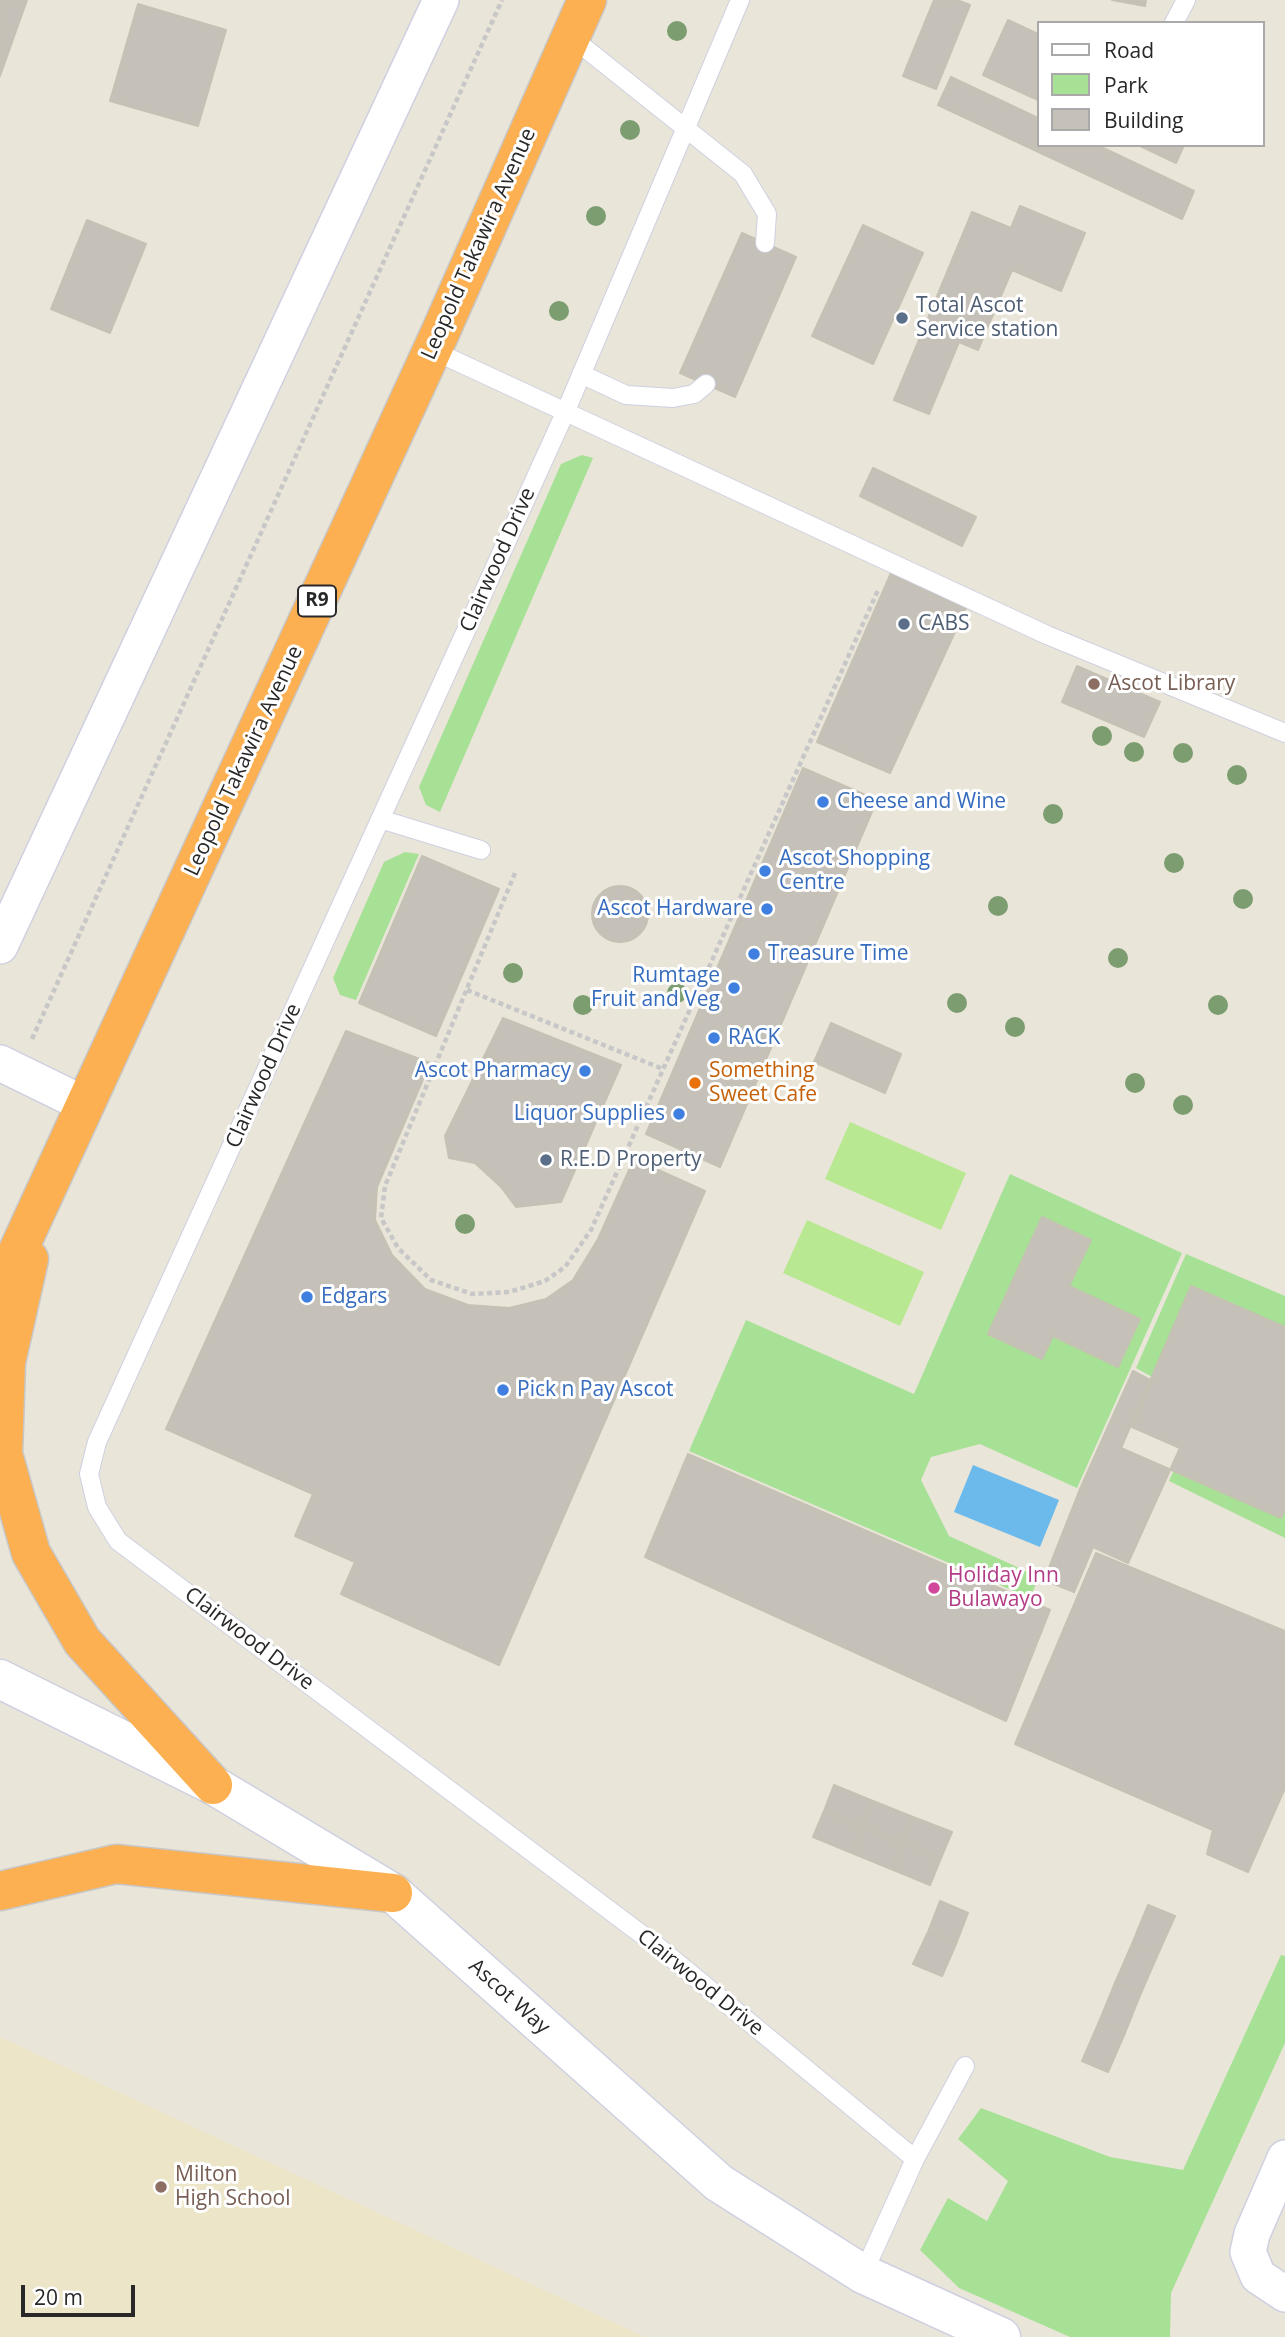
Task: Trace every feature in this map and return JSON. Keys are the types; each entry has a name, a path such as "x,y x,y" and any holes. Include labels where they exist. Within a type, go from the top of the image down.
{"highway":[{"name":"Leopold Takawira Avenue","path":"0,1290 432,350 587,0"},
{"path":"0,1256 42,1199"},
{"path":"42,1199 6,1362 3,1454 31,1553 82,1641 213,1785"},
{"path":"0,1891 116,1864 393,1893"}],"main road":[{"name":"Ascot Way","path":"0,1679 213,1785 393,1893 719,2183 863,2274 1001,2337"}],"street":[{"path":"0,946 441,0"},
{"path":"9,1067 86,1105"},
{"path":"1285,2158 1252,2234 1248,2252 1258,2276 1285,2294"}],"lane":[{"name":"Clairwood Drive","path":"740,0 684,126 565,413 97,1443 89,1474 97,1507 118,1541 657,1946 915,2159"},
{"path":"1175,21 1186,0"},
{"path":"571,37 743,174 767,214 765,243"},
{"path":"432,350 1047,635 1285,733"},
{"path":"581,374 626,395 673,398 694,394 706,384"},
{"path":"380,819 481,850"},
{"path":"863,2274 915,2159 965,2066"}],"path":[{"path":"9,1067 502,0"},
{"path":"515,873 385,1186 381,1218 398,1248 431,1280 472,1294 509,1293 545,1281 565,1268 591,1230 891,563"},
{"path":"467,990 663,1069"}],"shaded area":[{"name":"Milton High School","path":"0,2037 645,2337 0,2337"}],"green space":[{"path":"582,455 593,458 440,812 426,805 419,787 561,464"},
{"path":"405,852 419,854 356,1000 340,995 333,978 384,862"},
{"path":"850,1122 966,1173 941,1230 825,1179"},
{"path":"1010,1174 1182,1253 1077,1488 980,1444 931,1457 921,1480 949,1536 1039,1577 1030,1598 689,1451 746,1320 914,1394"},
{"path":"807,1220 924,1272 900,1326 783,1273"},
{"path":"1186,1254 1285,1296 1285,1538 1169,1481 1184,1448 1170,1387 1136,1368"},
{"path":"1281,1955 1285,1956 1285,2043 1171,2293 1170,2337 1070,2337 959,2288 920,2250 948,2198 987,2221 1008,2181 958,2139 981,2108 1110,2157 1183,2170"}],"water":[{"path":"973,1465 1059,1500 1040,1547 954,1512"}],"building":[{"path":"0,0 27,0 0,76"},
{"path":"934,0 957,0 970,5 936,89 903,76"},
{"path":"1112,0 1146,0 1145,6"},
{"path":"138,4 226,30 198,126 110,101"},
{"path":"1008,20 1036,33 1036,99 983,75"},
{"path":"951,77 1036,117 1036,147 1101,147 1194,191 1182,219 938,105"},
{"path":"1142,147 1183,147 1176,163"},
{"path":"1020,206 1085,233 1061,291 1012,270 978,350 959,342 929,414 894,400 972,212 1011,228"},
{"path":"87,220 146,244 110,333 51,309"},
{"path":"863,225 923,253 873,364 812,336"},
{"path":"742,233 796,257 735,397 680,373"},
{"path":"873,468 976,517 962,546 860,496"},
{"path":"891,573 966,608 890,773 817,742"},
{"name":"Ascot Library","path":"1077,666 1160,702 1144,737 1062,702"},
{"path":"803,768 877,800 720,1167 646,1134"},
{"path":"422,856 499,889 436,1036 359,1003"},
{"path":"615,886 625,886 640,894 646,903 646,925 640,934 625,942 615,942 597,930 592,919 592,909 604,891"},
{"path":"503,1018 621,1065 561,1202 516,1207 501,1187 475,1163 449,1158 445,1136"},
{"path":"831,1023 901,1054 885,1093 814,1062"},
{"path":"346,1031 430,1063 377,1187 375,1220 392,1255 425,1289 468,1305 509,1308 546,1299 573,1280 598,1239 634,1159 705,1191 499,1665 341,1594 355,1562 295,1536 313,1494 166,1429"},
{"path":"1042,1217 1091,1240 1069,1286 1140,1319 1118,1367 1053,1336 1042,1359 988,1334"},
{"path":"1191,1286 1285,1327 1285,1510 1281,1518 1121,1448"},
{"path":"1133,1371 1152,1381 1132,1427 1180,1448 1128,1563 1093,1547 1074,1592 1044,1580 1080,1489"},
{"path":"688,1454 1050,1610 1006,1721 645,1557"},
{"path":"1096,1553 1285,1631 1285,1788 1248,1872 1207,1854 1213,1830 1015,1744"},
{"path":"834,1785 873,1801 863,1827 824,1811"},
{"path":"873,1801 913,1817 903,1843 863,1827"},
{"path":"824,1811 863,1827 852,1853 813,1837"},
{"path":"913,1817 952,1832 941,1858 903,1843"},
{"path":"863,1827 903,1843 891,1869 852,1853"},
{"path":"903,1843 941,1858 930,1885 891,1869"},
{"path":"940,1901 968,1913 956,1944 928,1932"},
{"path":"1148,1905 1175,1916 1158,1954 1132,1944"},
{"path":"928,1932 956,1944 942,1976 913,1964"},
{"path":"1132,1944 1158,1954 1141,1993 1115,1983"},
{"path":"1115,1983 1141,1993 1125,2033 1099,2022"},
{"path":"1099,2022 1125,2033 1108,2072 1082,2061"}],"place":[{"name":"Total Ascot Service station","path":"902,318"},
{"name":"CABS","path":"904,624"},
{"name":"Ascot Library","path":"1094,684"},
{"name":"Cheese and Wine","path":"823,802"},
{"name":"Ascot Shopping Centre","path":"765,871"},
{"name":"Ascot Hardware","path":"767,909"},
{"name":"Treasure Time","path":"754,954"},
{"name":"Rumtage Fruit and Veg","path":"734,988"},
{"name":"RACK","path":"714,1038"},
{"name":"Ascot Pharmacy","path":"585,1071"},
{"name":"Something Sweet Cafe","path":"695,1083"},
{"name":"Liquor Supplies","path":"679,1114"},
{"name":"R.E.D Property","path":"546,1160"},
{"name":"Edgars","path":"307,1297"},
{"name":"Pick n Pay Ascot","path":"503,1390"},
{"name":"Holiday Inn Bulawayo","path":"934,1588"},
{"name":"Milton High School","path":"161,2187"}]}
